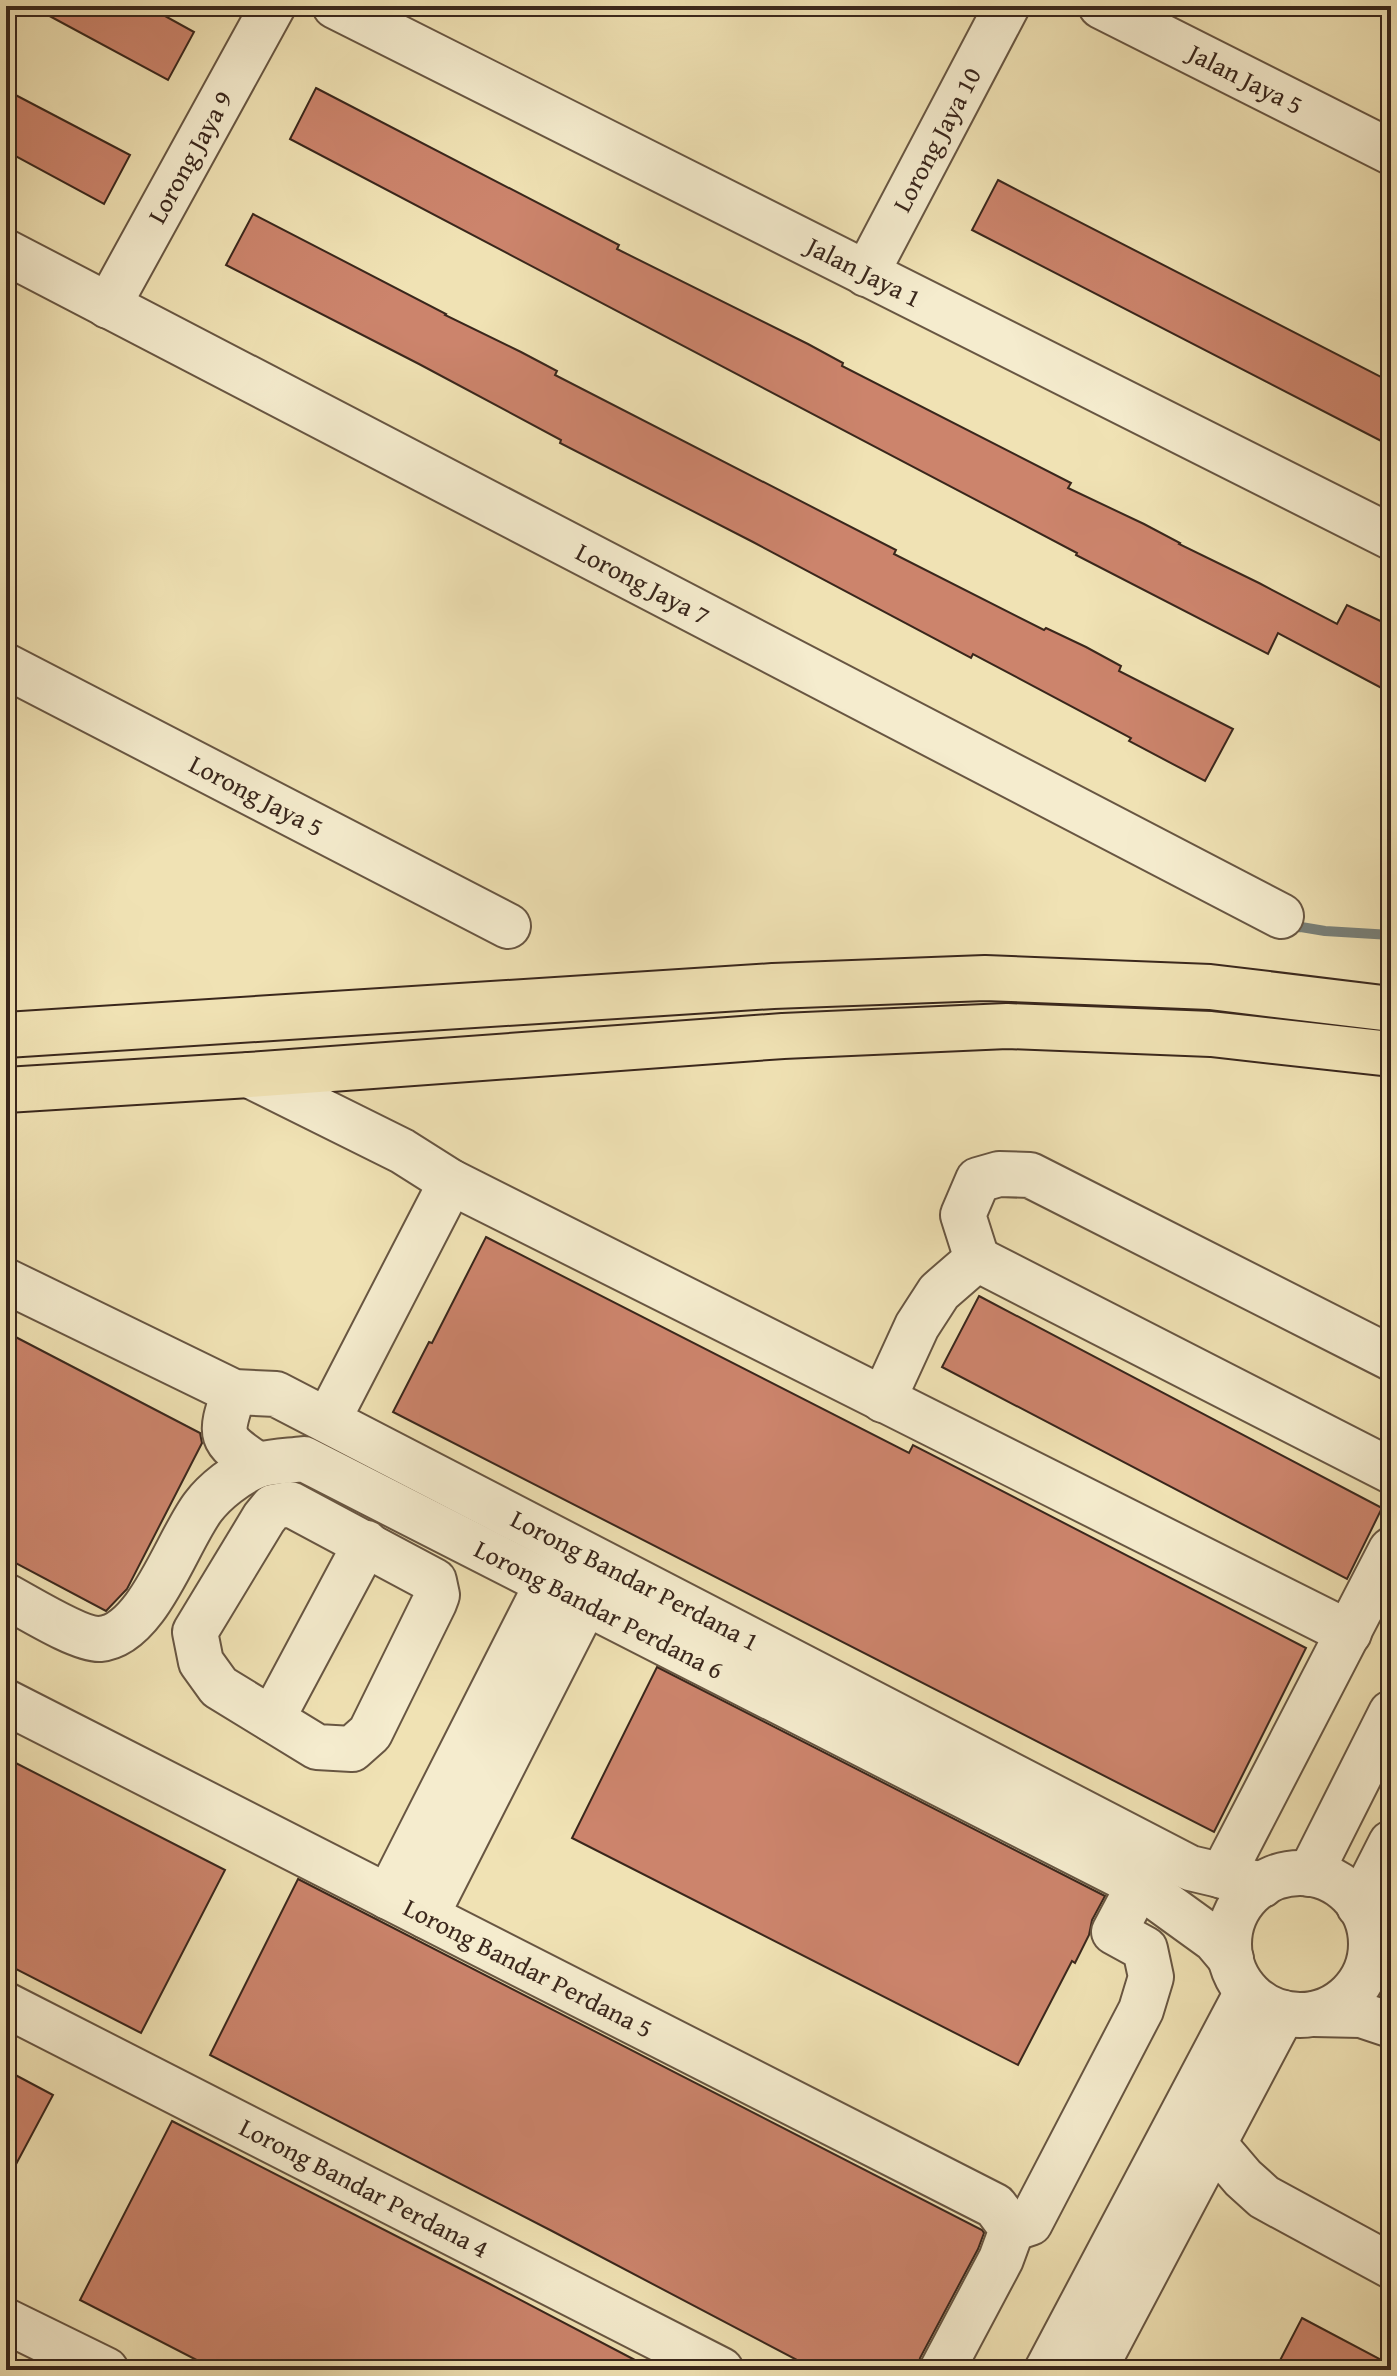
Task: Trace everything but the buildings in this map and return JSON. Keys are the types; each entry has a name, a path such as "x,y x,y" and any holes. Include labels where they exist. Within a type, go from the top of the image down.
{"highway":[{"path":"6,1035 773,986 985,978 1210,987 1391,1009"},
{"path":"6,1090 783,1036 1007,1026 1211,1034 1391,1054"}],"street":[{"name":"Lorong Jaya 9","path":"108,306 273,6"},
{"name":"Jalan Jaya 1","path":"335,6 1391,537"},
{"name":"Lorong Jaya 10","path":"866,274 1007,6"},
{"name":"Jalan Jaya 5","path":"1101,6 1391,152"},
{"name":"Lorong Jaya 7","path":"6,252 1281,916"},
{"name":"Lorong Jaya 5","path":"6,666 508,926"},
{"path":"249,1075 402,1151 451,1182 1349,1633"},
{"path":"1391,1358 1030,1175 999,1174 978,1180 963,1215 977,1259 1391,1471"},
{"path":"328,1420 451,1182"},
{"path":"883,1400 917,1326 939,1292 977,1259"},
{"name":"Lorong Bandar Perdana 1","path":"6,1281 234,1392 276,1394 1190,1868 1242,1880"},
{"path":"234,1392 225,1419 224,1434 231,1448 258,1465"},
{"name":"Lorong Bandar Perdana 6","path":"6,1596 85,1637 102,1639 122,1631 142,1611 204,1506 234,1479 258,1465 304,1459 1139,1885 1215,1940 1269,1995"},
{"path":"434,1581 437,1595 434,1603 370,1733 352,1749 317,1747 219,1687 201,1662 195,1632 273,1507 290,1504 434,1581 456,1579 506,1561"},
{"path":"272,1719 366,1543"},
{"path":"1391,1550 1349,1633 1242,1880 1246,1898 1235,1917 1229,1937 1269,1995 1361,2015 1391,2025"},
{"path":"407,1906 567,1592"},
{"path":"142,1611 195,1632"},
{"name":"Lorong Bandar Perdana 5","path":"6,1702 995,2206 1007,2244"},
{"path":"1310,1874 1391,1713"},
{"path":"1269,1995 1336,2006 1354,1992 1366,1972 1371,1949 1369,1927 1390,1845"},
{"path":"1242,1880 1310,1874 1375,1903"},
{"path":"942,2370 1007,2244 1030,2223 1141,2010 1151,1977 1145,1949 1114,1932 1139,1885"},
{"path":"1094,2370 1214,2144 1269,1995"},
{"path":"1047,2370 1269,1995"},
{"name":"Lorong Bandar Perdana 4","path":"6,2005 721,2370"},
{"path":"1214,2144 1264,2197 1391,2266"},
{"path":"6,2321 106,2370"}],"waterway":[{"path":"1288,928 1391,935"}]}
